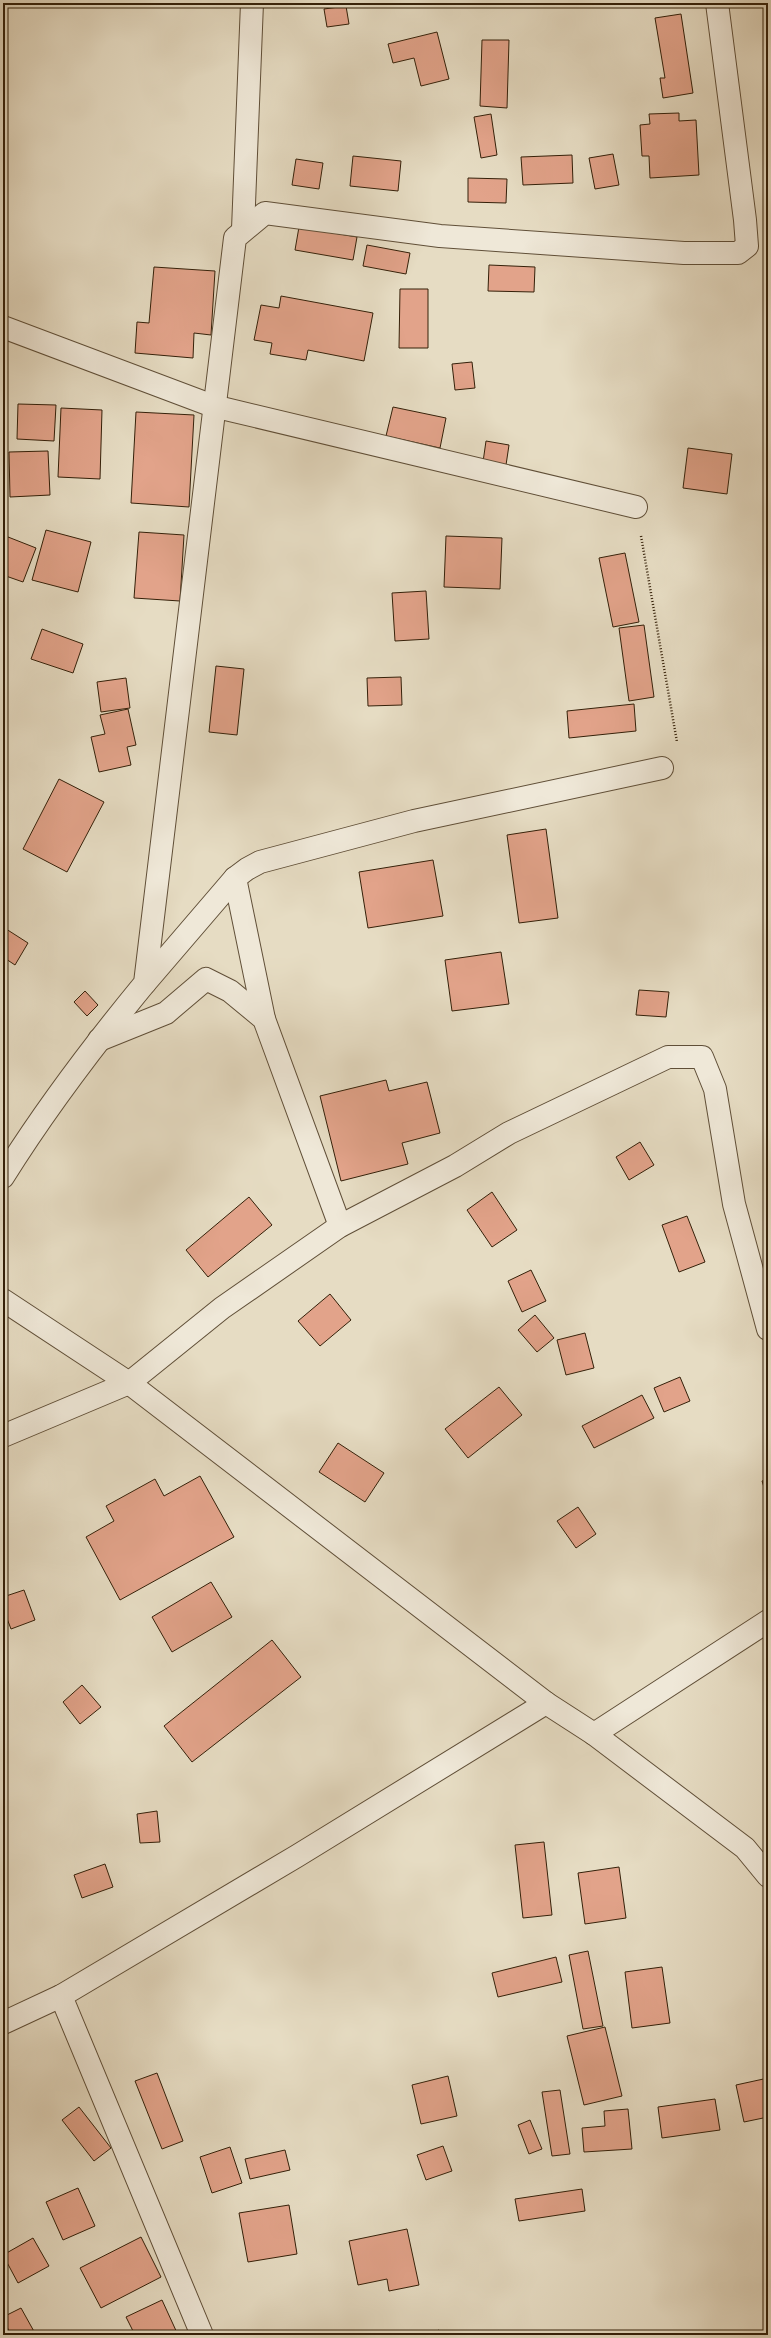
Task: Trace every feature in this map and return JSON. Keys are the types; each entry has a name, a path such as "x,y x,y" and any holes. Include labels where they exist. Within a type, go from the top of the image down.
{"street":[{"path":"244,229 252,3"},
{"path":"145,983 213,406 235,238 265,213 440,236 684,253 738,253 747,246 717,3"},
{"path":"3,327 213,406 636,508"},
{"path":"3,1176 33,1128 96,1042 235,878 247,869 260,862 414,821 662,768"},
{"path":"235,878 264,1019 340,1226"},
{"path":"96,1042 166,1012 206,979 230,991 264,1019"},
{"path":"3,1436 129,1383 222,1308 340,1226 455,1166 509,1133 668,1057 702,1057 715,1089 734,1204 768,1329"},
{"path":"3,1300 129,1383 546,1703 594,1734 745,1848 768,1876"},
{"path":"594,1734 768,1621"},
{"path":"3,2023 61,1996 297,1856 546,1703"},
{"path":"61,1996 202,2335"}],"path":[{"path":"636,508 680,758 662,768"}],"building":[{"path":"346,6 349,24 327,27 324,9"},
{"path":"681,14 693,93 663,98 660,78 665,78 655,18"},
{"path":"437,32 449,79 421,86 414,58 393,63 388,44"},
{"path":"482,40 509,40 507,108 480,106"},
{"path":"679,113 679,121 696,120 699,175 650,178 649,156 642,156 640,125 650,124 649,114"},
{"path":"491,114 497,155 481,158 474,117"},
{"path":"613,154 619,185 595,189 589,158"},
{"path":"572,155 573,183 523,185 521,157"},
{"path":"353,156 401,161 398,191 350,186"},
{"path":"296,159 323,163 319,189 292,185"},
{"path":"468,178 507,179 506,203 468,202"},
{"path":"299,227 357,237 353,260 295,250"},
{"path":"367,245 410,253 406,274 363,266"},
{"path":"489,265 535,267 534,292 488,291"},
{"path":"154,267 215,271 211,335 194,333 193,358 135,353 137,322 149,323"},
{"path":"400,289 428,289 428,348 399,348"},
{"path":"281,296 373,313 364,361 308,350 306,360 270,354 272,343 254,340 261,305 279,308"},
{"path":"472,362 475,388 455,390 452,364"},
{"path":"18,404 56,405 54,441 17,439"},
{"path":"393,407 446,418 440,448 386,436"},
{"path":"61,408 102,410 100,479 58,477"},
{"path":"136,412 194,415 189,507 131,503"},
{"path":"486,441 509,445 506,465 483,462"},
{"path":"688,448 732,454 727,494 683,488"},
{"path":"48,451 50,495 10,497 9,452"},
{"path":"46,530 91,542 78,592 32,580"},
{"path":"139,532 184,535 180,601 134,598"},
{"path":"3,535 36,548 23,582 3,575"},
{"path":"446,536 502,538 500,589 444,587"},
{"path":"625,553 639,622 613,627 599,558"},
{"path":"426,591 429,639 395,641 392,593"},
{"path":"644,625 654,697 629,701 619,628"},
{"path":"42,629 83,644 73,673 31,659"},
{"path":"216,666 244,669 237,735 209,732"},
{"path":"401,677 402,705 368,706 367,678"},
{"path":"126,678 130,708 101,712 97,682"},
{"path":"634,704 636,731 569,738 567,711"},
{"path":"128,709 136,745 127,747 131,765 99,772 91,737 105,734 100,715"},
{"path":"59,779 104,802 67,872 23,849"},
{"path":"546,829 558,918 519,923 507,835"},
{"path":"433,860 443,916 368,928 359,872"},
{"path":"3,927 28,943 15,965 3,957"},
{"path":"501,952 509,1004 452,1011 445,960"},
{"path":"639,990 669,992 666,1017 636,1015"},
{"path":"85,991 98,1005 87,1016 74,1002"},
{"path":"386,1080 389,1091 427,1082 440,1133 402,1143 408,1164 341,1181 320,1096"},
{"path":"640,1142 654,1165 629,1180 616,1157"},
{"path":"492,1192 517,1230 492,1247 467,1210"},
{"path":"249,1197 272,1225 208,1277 186,1250"},
{"path":"687,1216 705,1262 679,1272 662,1225"},
{"path":"531,1270 546,1301 522,1312 508,1281"},
{"path":"330,1294 351,1320 320,1346 298,1321"},
{"path":"535,1315 554,1338 537,1352 518,1330"},
{"path":"585,1333 594,1368 566,1375 557,1340"},
{"path":"680,1377 690,1401 664,1412 654,1388"},
{"path":"499,1387 522,1415 468,1458 445,1429"},
{"path":"642,1395 654,1418 594,1448 582,1426"},
{"path":"338,1443 384,1473 365,1502 319,1472"},
{"path":"200,1476 234,1537 120,1600 86,1537 114,1521 106,1506 155,1479 164,1496"},
{"path":"768,1479 768,1500 762,1481"},
{"path":"578,1507 596,1534 576,1548 557,1521"},
{"path":"211,1582 232,1617 172,1652 152,1617"},
{"path":"24,1590 35,1620 11,1629 3,1608 3,1597"},
{"path":"272,1640 301,1677 192,1762 164,1726"},
{"path":"82,1685 101,1707 80,1724 63,1702"},
{"path":"157,1811 160,1842 140,1843 137,1814"},
{"path":"544,1842 552,1915 523,1918 515,1845"},
{"path":"105,1864 113,1887 82,1898 74,1875"},
{"path":"619,1867 626,1918 585,1924 578,1873"},
{"path":"588,1951 603,2026 583,2029 569,1955"},
{"path":"556,1957 562,1982 498,1997 492,1973"},
{"path":"662,1967 670,2023 632,2028 625,1972"},
{"path":"605,2027 622,2096 584,2105 567,2036"},
{"path":"157,2073 183,2141 162,2149 135,2081"},
{"path":"448,2076 457,2116 421,2124 412,2085"},
{"path":"768,2078 768,2117 744,2122 736,2085"},
{"path":"560,2090 570,2154 552,2156 542,2092"},
{"path":"715,2099 720,2130 662,2138 658,2107"},
{"path":"79,2107 111,2148 94,2161 62,2120"},
{"path":"628,2109 632,2149 584,2152 582,2128 605,2126 604,2111"},
{"path":"530,2120 542,2149 529,2154 518,2125"},
{"path":"443,2146 452,2171 426,2180 417,2155"},
{"path":"230,2147 242,2183 212,2193 200,2157"},
{"path":"285,2150 290,2170 250,2179 245,2159"},
{"path":"78,2188 95,2226 63,2240 46,2202"},
{"path":"582,2189 585,2211 519,2221 515,2199"},
{"path":"289,2205 297,2254 248,2262 239,2213"},
{"path":"407,2229 419,2285 389,2291 387,2279 358,2285 349,2241"},
{"path":"141,2237 161,2277 101,2308 80,2268"},
{"path":"33,2238 49,2266 18,2283 3,2255"},
{"path":"162,2300 178,2335 131,2335 134,2333 126,2317"},
{"path":"21,2308 36,2335 11,2335 3,2317"},
{"path":"439,2330 441,2335 425,2335"}]}
